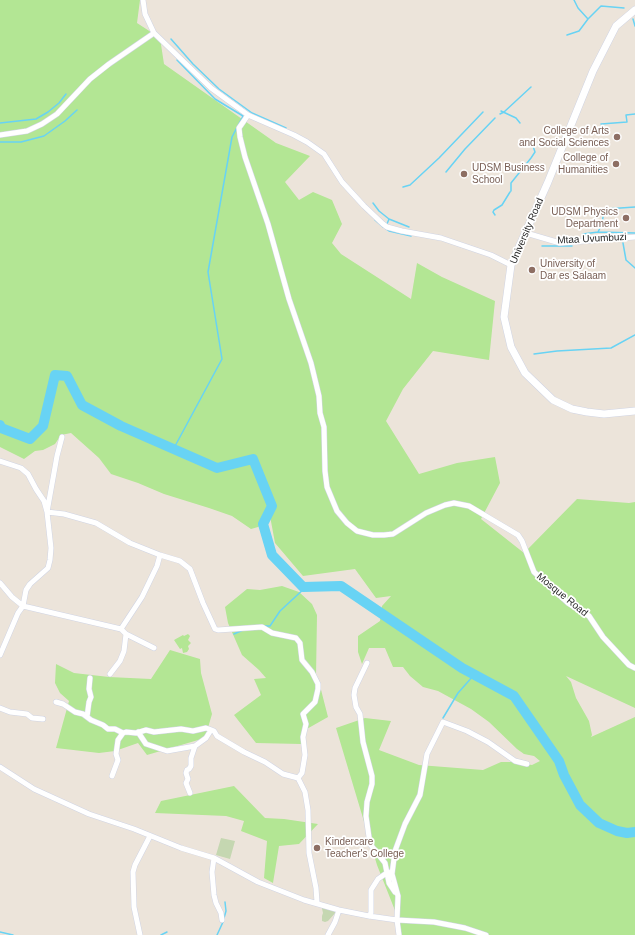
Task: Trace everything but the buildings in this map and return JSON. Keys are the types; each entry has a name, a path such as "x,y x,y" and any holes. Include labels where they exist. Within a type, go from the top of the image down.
{"street":[{"path":"143,0 145,14 154,33 210,88 248,115 294,135 324,154 342,182 364,206 387,227 409,233 441,238 491,255 511,265"},
{"name":"University Road","path":"635,10 616,26 593,71 548,182 511,265 504,317 511,347 525,373 552,400 572,409 604,414 635,411"},
{"path":"0,135 27,131 47,121 57,114 90,79 154,33"},
{"name":"Mosque Road","path":"248,115 239,128 240,137 245,157 268,224 288,299 311,364 319,396 320,413 324,427 327,487 337,511 347,523 357,531 373,535 393,534 426,513 445,505 454,503 470,506 518,535 522,541 534,572 568,603 588,616 603,637 629,665 635,668"},
{"name":"Mtaa Uvumbuzi","path":"526,233 560,243 635,237"},
{"path":"47,512 62,437"},
{"path":"0,461 21,468 28,474 44,501 47,512 51,548 48,568 30,584 24,598 23,606 18,613 0,655"},
{"path":"47,512 64,514 96,524 130,543 180,561 190,569 202,603 215,628 218,630 262,626 272,633 296,638 300,643 302,660 312,672 318,689 315,702 303,714 306,724 303,737 305,755 302,773 298,778"},
{"path":"121,629 142,597 157,566 160,555"},
{"path":"0,583 23,606 121,629 126,634 154,648"},
{"path":"110,674 122,656 126,634"},
{"path":"367,663 355,688 354,696 356,707 360,714 363,742 372,776 366,816 370,844 385,863 389,883 398,896"},
{"path":"87,717 91,697 89,689 90,678"},
{"path":"56,702 63,704 108,729 115,729 123,733 146,730 154,732 181,729 194,731 206,728 211,730 217,736 244,752 265,762 283,774 298,778 305,792 308,810 309,853 316,888 316,902"},
{"path":"0,708 7,711 27,714 32,718 43,719"},
{"path":"399,935 398,896 392,874 395,851 405,824 420,795 427,754 443,722 488,742 515,761 527,764"},
{"path":"138,732 146,744 167,751 195,746 206,738 211,730"},
{"path":"112,776 118,760 116,754 118,740 123,733"},
{"path":"190,793 186,784 188,779 186,771 191,765 191,758 195,746"},
{"path":"0,767 34,789 83,812 181,848 214,858 258,882 304,900 316,902 339,910 369,916 441,923 465,928 486,935"},
{"path":"140,935 134,907 133,872 150,836"},
{"path":"214,858 212,872 214,895 222,920"},
{"path":"369,916 371,913 371,890 378,878 388,872"},
{"path":"328,935 339,910"}],"green space":[{"path":"0,0 140,0 137,23 160,38 164,64 276,143 310,156 285,182 299,200 313,192 332,200 342,224 332,243 341,254 411,299 417,263 442,277 495,301 489,360 433,351 403,389 386,421 419,474 457,463 495,457 500,483 481,519 524,553 577,499 629,503 635,502 635,708 566,676 571,682 576,698 589,721 592,735 591,737 635,717 635,935 399,935 396,913 377,865 336,728 365,718 391,721 379,750 419,765 483,770 501,762 514,762 532,765 540,761 534,756 524,754 517,749 489,722 471,709 438,691 423,687 410,676 403,667 393,667 385,648 369,648 362,664 358,652 358,636 380,621 382,606 391,596 376,598 355,569 303,576 275,543 270,516 266,522 251,529 232,516 164,494 111,474 99,458 71,433 61,435 55,444 43,450 35,451 24,459 0,447"},
{"path":"282,586 299,592 312,604 317,615 316,677 318,678 328,717 305,730 301,744 256,743 234,715 261,695 254,679 266,678 242,655 228,623 225,607 247,589 260,590"},
{"path":"188,634 190,636 188,640 191,643 188,646 189,649 187,652 183,653 182,648 180,649 174,640"},
{"path":"170,650 200,659 201,673 212,714 205,738 147,755 138,743 115,751 99,753 56,748 69,701 60,693 55,683 56,664 74,673 109,677 151,679"},
{"path":"234,786 265,818 318,824 299,844 279,846 273,883 264,878 267,841 241,831 244,821 226,816 155,813 161,801"},
{"path":"221,838 235,841 230,859 216,855"},
{"path":"321,904 337,911 328,921 325,922 322,921 323,913"}],"waterway":[{"path":"574,0 578,8 588,19"},
{"path":"567,35 579,31 601,6 624,8"},
{"path":"633,19 635,26"},
{"path":"171,39 193,64 219,89 252,113 286,128"},
{"path":"174,448 222,359 208,272 232,137 243,116 215,99 177,60"},
{"path":"500,114 531,87"},
{"path":"0,123 36,119 59,103 66,94"},
{"path":"0,142 21,142 44,136 65,121 77,110"},
{"path":"501,111 516,118 520,123"},
{"path":"403,187 410,185 439,158 483,112"},
{"path":"601,124 627,122 626,115 635,114"},
{"path":"446,172 465,149 495,118"},
{"path":"511,191 511,183 535,152 532,143"},
{"path":"495,215 493,212 494,210 502,205 510,192"},
{"path":"373,203 379,211 389,219 409,227"},
{"path":"598,232 602,224 604,210 635,207"},
{"path":"387,224 389,219"},
{"path":"375,220 383,227"},
{"path":"386,229 411,236"},
{"path":"583,234 598,232 635,233"},
{"path":"623,243 626,260 635,268"},
{"path":"542,246 572,246"},
{"path":"534,354 557,351 611,348 635,335"},
{"path":"0,425 1,428 30,439 43,426 55,375 67,376 82,405 121,426 217,468 253,459 272,506 263,524 272,555 303,587 341,586 462,668 514,696 559,761 564,775 580,805 599,823 617,831 627,833 635,832"},
{"path":"264,626 270,626 280,611 306,587"},
{"path":"234,634 243,630"},
{"path":"443,718 458,693 474,675"},
{"path":"224,918 226,911 225,902"},
{"path":"217,935 223,922"},
{"path":"0,932 13,935"},
{"path":"161,935 167,932"}],"place":[{"name":"College of Arts and Social Sciences","path":"617,137"},
{"name":"College of Humanities","path":"616,164"},
{"name":"UDSM Business School","path":"464,174"},
{"name":"UDSM Physics Department","path":"626,218"},
{"name":"University of Dar es Salaam","path":"532,270"},
{"name":"Kindercare Teacher's College","path":"317,848"}]}
